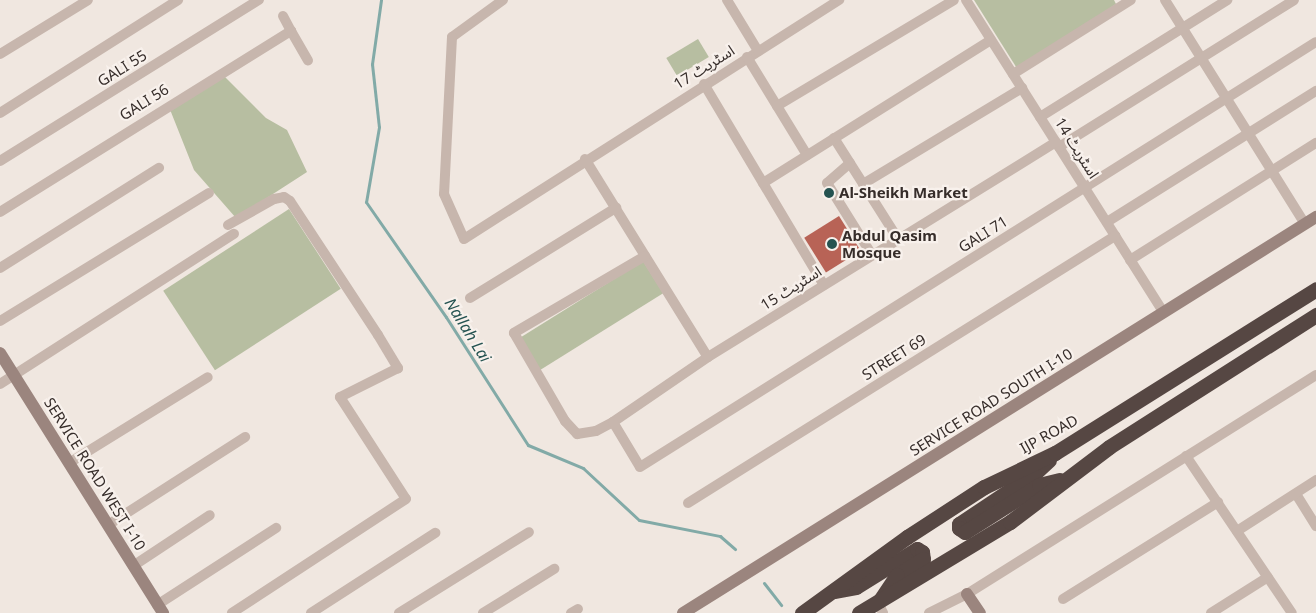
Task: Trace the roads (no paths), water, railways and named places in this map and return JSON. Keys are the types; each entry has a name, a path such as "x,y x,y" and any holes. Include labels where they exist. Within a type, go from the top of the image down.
{"highway":[{"name":"IJP ROAD","path":"802,613 828,592 984,487 1055,453 1316,289"},
{"path":"859,613 881,608 1010,522 1066,478 1316,315"},
{"path":"1055,453 1034,474 961,522 958,528 965,532 1039,485 1066,478"},
{"path":"828,592 856,587 917,549 922,552 923,559 897,575 881,608"}],"main road":[{"name":"SERVICE ROAD SOUTH I-10","path":"683,613 1316,217"},
{"name":"SERVICE ROAD WEST I-10","path":"0,353 160,609"},
{"path":"968,594 980,613"}],"street":[{"path":"0,54 88,0"},
{"path":"0,112 178,0"},
{"name":"GALI 55","path":"0,161 259,0"},
{"name":"اسٹریٹ 17","path":"503,0 454,32 444,194 462,239 585,159 839,0"},
{"path":"727,0 758,50"},
{"path":"776,106 954,0"},
{"name":"اسٹریٹ 14","path":"966,0 1163,312"},
{"path":"1013,74 1131,0"},
{"path":"1165,0 1305,224"},
{"path":"1040,117 1227,0"},
{"name":"اسٹریٹ 15","path":"645,256 514,334 573,430 584,434 596,431 613,422 708,357 872,255 1202,58 1294,0"},
{"path":"283,16 308,60"},
{"name":"GALI 56","path":"0,212 291,31"},
{"path":"763,183 991,40"},
{"name":"GALI 71","path":"613,422 640,467 1316,42"},
{"path":"747,57 807,155"},
{"path":"704,84 824,285"},
{"path":"863,184 1022,88"},
{"path":"1106,222 1316,91"},
{"path":"834,138 898,239"},
{"path":"1130,260 1316,143"},
{"path":"585,159 708,357"},
{"path":"850,163 827,183 872,255"},
{"path":"0,268 159,168"},
{"path":"0,321 209,193"},
{"path":"228,225 274,199 284,197 290,201 372,326 398,368 340,397 406,499 232,613"},
{"path":"470,298 616,208"},
{"path":"0,384 234,234"},
{"name":"STREET 69","path":"688,503 1115,236"},
{"path":"929,613 968,594 1316,375"},
{"path":"69,463 208,377"},
{"path":"108,525 245,437"},
{"path":"1186,456 1292,613"},
{"path":"1237,531 1316,480"},
{"path":"1296,494 1316,526"},
{"path":"1062,599 1218,502"},
{"path":"134,566 210,514"},
{"path":"160,609 276,528"},
{"path":"399,613 529,532"},
{"path":"311,613 435,533"},
{"path":"483,613 554,568"},
{"path":"1211,613 1268,577"}],"waterway":[{"name":"Nallah Lai","path":"381,0 372,64 379,127 366,202 446,317 528,445 583,468 639,520 720,536 735,549"},
{"name":"Nallah Lai","path":"764,583 781,605"}],"place":[{"name":"Al-Sheikh Market","path":"829,193"},
{"name":"Abdul Qasim Mosque","path":"832,244"}]}
